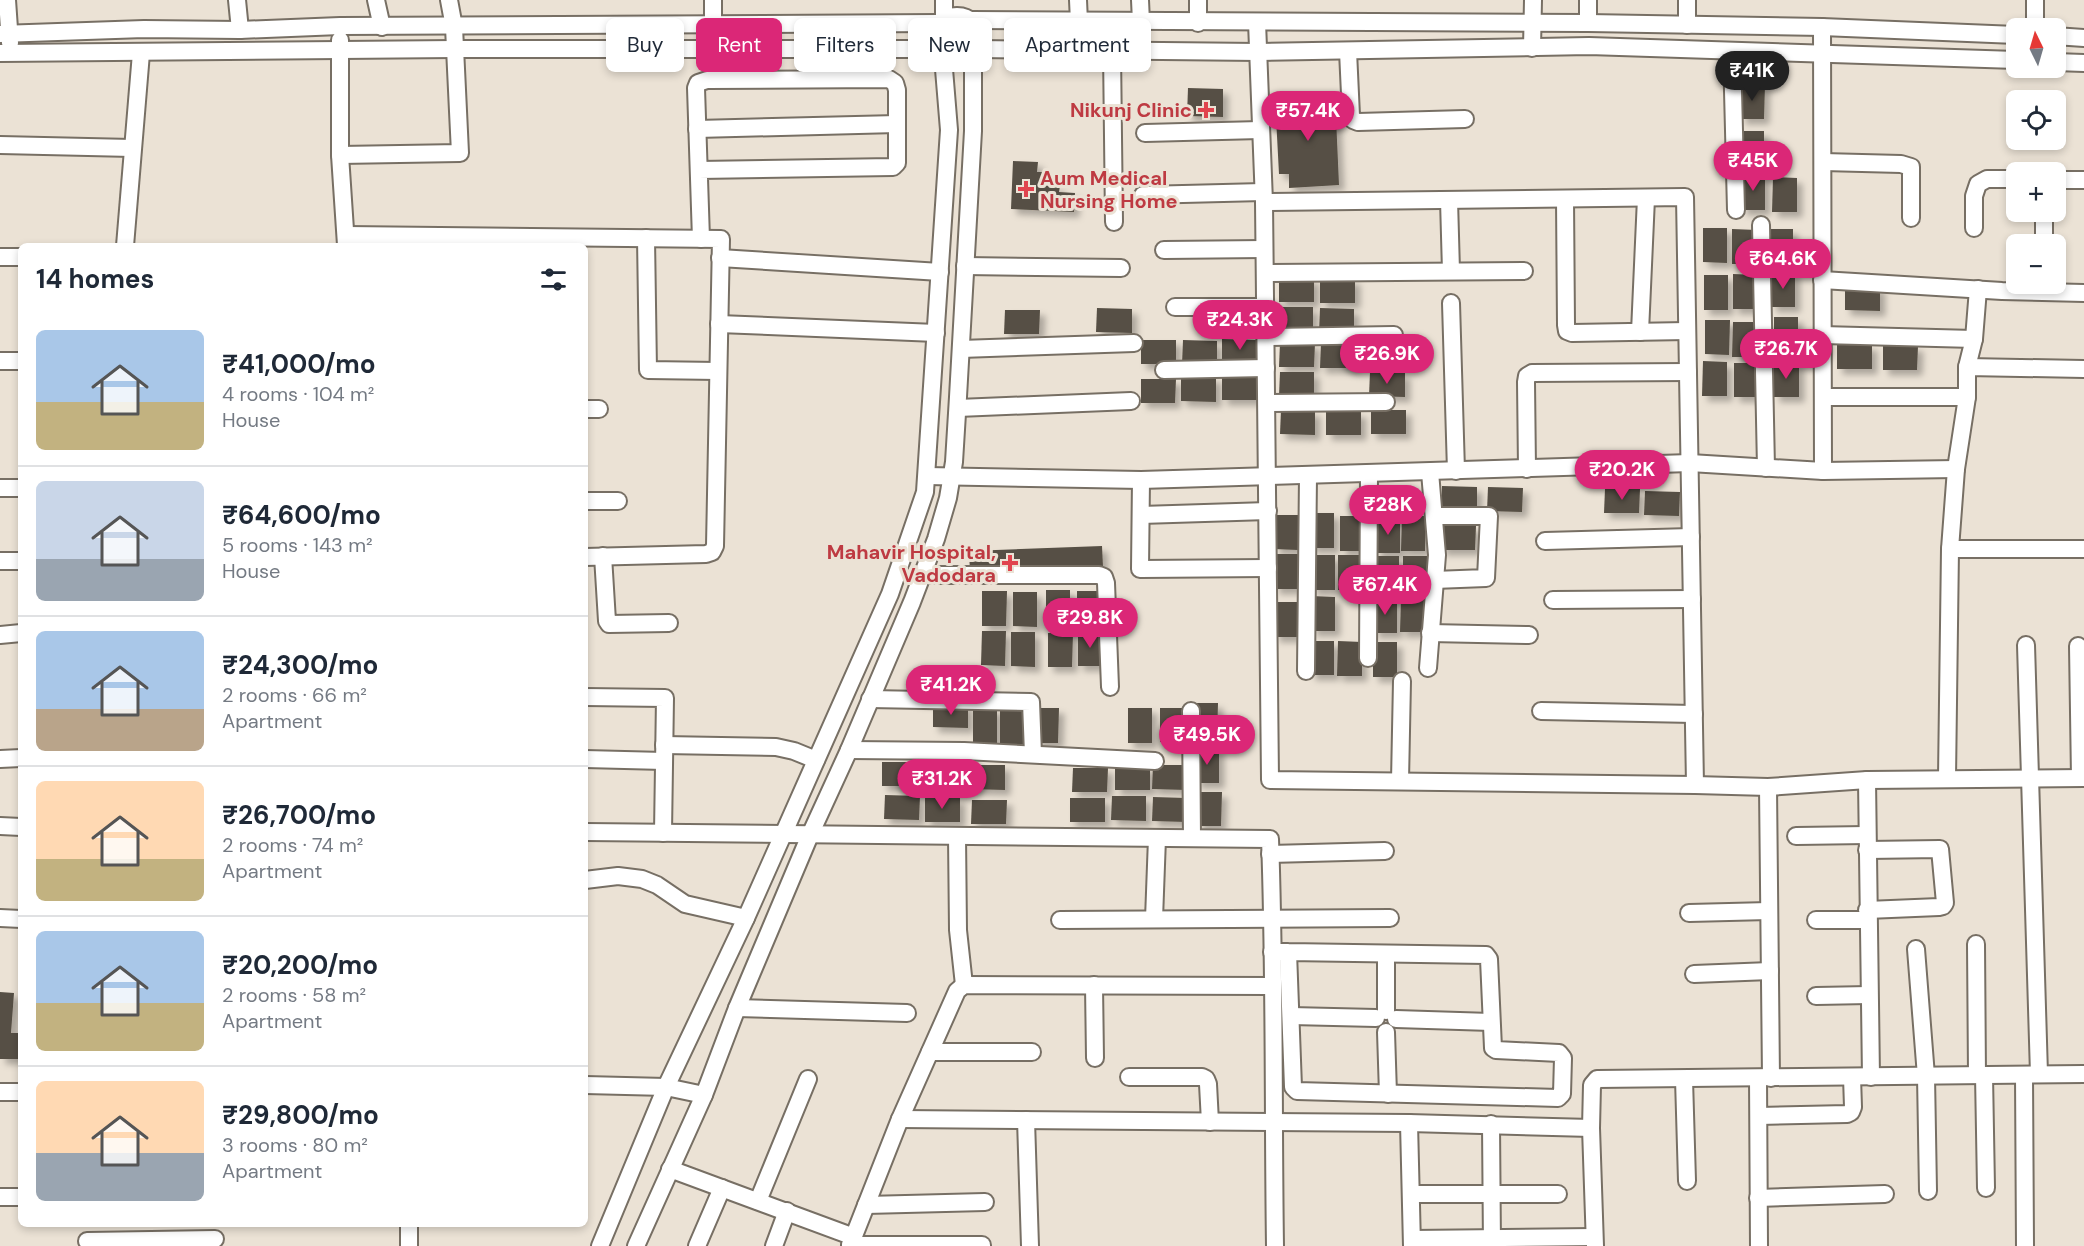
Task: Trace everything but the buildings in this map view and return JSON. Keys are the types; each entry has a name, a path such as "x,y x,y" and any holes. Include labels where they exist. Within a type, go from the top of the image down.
{"street":[{"path":"7,0 5,53 455,49 908,53"},
{"path":"237,0 240,30"},
{"path":"376,0 382,27"},
{"path":"340,156 460,153 454,27 449,0"},
{"path":"713,0 713,18"},
{"path":"942,18 944,0"},
{"path":"1078,0 1079,18"},
{"path":"1140,0 1141,18"},
{"path":"1198,0 1198,23"},
{"path":"1532,48 1533,0"},
{"path":"1588,0 1588,23"},
{"path":"1687,0 1687,25"},
{"path":"2035,0 2035,18"},
{"path":"952,18 966,12 1034,18"},
{"path":"782,23 908,22"},
{"path":"1151,22 1588,23 1822,27 2006,35"},
{"path":"1257,22 1264,197 1269,780 1695,785 1768,788 1867,780 2082,778 2078,646"},
{"path":"5,34 144,29 240,30 340,26 454,27 696,23"},
{"path":"340,26 340,156 346,240 565,242 646,238 721,239 715,546 712,552 706,554 588,557"},
{"path":"1822,27 1823,471"},
{"path":"2066,37 2084,38"},
{"path":"1151,51 1258,52 1589,46 2006,60"},
{"path":"1348,51 1353,120 1358,122 1465,119"},
{"path":"1732,51 1736,210"},
{"path":"125,243 141,53"},
{"path":"2066,62 2084,63"},
{"path":"600,1246 666,1087 746,918 890,594 922,502 927,476 949,130 942,72"},
{"path":"636,1246 704,1095 737,1008 922,575 948,498 952,475 961,349 974,72"},
{"path":"1112,72 1114,222"},
{"path":"699,170 893,167 897,163 897,90 895,83 889,79 707,80 698,83 696,88 700,239"},
{"path":"697,129 897,124"},
{"path":"1145,134 1260,130"},
{"path":"0,146 132,148"},
{"path":"1823,162 1908,165 1911,167 1911,219"},
{"path":"1974,228 1974,196 1978,184 1987,179 2006,179"},
{"path":"2066,180 2084,180"},
{"path":"1143,195 1449,200 1685,197 1695,785"},
{"path":"1640,332 1646,198"},
{"path":"1565,199 1567,331 1572,333 1687,331"},
{"path":"1449,200 1451,271"},
{"path":"1761,225 1766,468"},
{"path":"646,238 648,370 718,371"},
{"path":"1164,250 1264,249"},
{"path":"0,257 18,257"},
{"path":"720,258 940,272"},
{"path":"965,266 1121,268"},
{"path":"1265,273 1524,271"},
{"path":"1822,280 2084,293"},
{"path":"1947,778 1950,549 1956,469 1967,397 1967,367 1974,339 1978,289"},
{"path":"1451,303 1456,471"},
{"path":"1175,307 1265,307"},
{"path":"719,324 936,333"},
{"path":"1266,337 1394,335"},
{"path":"1822,335 1974,339"},
{"path":"961,349 1134,343"},
{"path":"0,361 18,362"},
{"path":"1967,367 2084,369"},
{"path":"1164,370 1266,368"},
{"path":"1527,469 1527,376 1532,373 1688,372"},
{"path":"1823,397 1967,397"},
{"path":"957,408 1131,401"},
{"path":"1267,404 1386,402"},
{"path":"927,476 1141,480 1690,463 1823,471 1956,469"},
{"path":"1428,668 1437,555 1430,472"},
{"path":"1368,658 1369,474"},
{"path":"1305,671 1308,476"},
{"path":"1141,480 1140,569 1268,568"},
{"path":"0,488 18,488"},
{"path":"588,501 618,501"},
{"path":"1141,515 1268,511"},
{"path":"1434,516 1489,516 1486,578 1434,580"},
{"path":"1545,541 1691,537"},
{"path":"1950,549 2084,549"},
{"path":"603,556 609,624 669,623"},
{"path":"0,561 18,561"},
{"path":"922,575 1099,575 1104,577 1110,687"},
{"path":"1552,600 1692,599"},
{"path":"0,635 18,633"},
{"path":"1430,633 1528,635"},
{"path":"2025,1246 2032,1075 2032,777 2026,645"},
{"path":"1400,782 1402,681"},
{"path":"588,697 664,698 663,833"},
{"path":"870,699 1031,702 1033,754"},
{"path":"1191,711 1192,838"},
{"path":"1541,711 1694,714"},
{"path":"588,759 776,747 816,760"},
{"path":"849,750 964,751 1155,760"},
{"path":"0,759 18,758"},
{"path":"1867,780 1867,915 1871,1077"},
{"path":"1759,1246 1759,1116 1765,1078 1770,971 1768,788"},
{"path":"0,826 18,827"},
{"path":"588,832 1270,839 1273,920 1291,1016 1294,1089 1459,1097 1560,1097 1562,1094 1561,1054 1496,1050 1492,1045 1489,959 1486,955 1280,952"},
{"path":"957,836 958,930 964,985"},
{"path":"1796,836 1941,849 1945,903 1943,906 1815,920"},
{"path":"1154,920 1157,838"},
{"path":"1270,854 1385,851"},
{"path":"588,880 618,876 642,879 657,885 685,904 746,918"},
{"path":"1689,913 1769,911"},
{"path":"0,918 18,919"},
{"path":"1060,920 1390,918"},
{"path":"1976,944 1986,1188"},
{"path":"1916,949 1926,1076 1928,1191"},
{"path":"1275,1246 1272,986 1280,952"},
{"path":"1386,954 1388,1094"},
{"path":"1694,974 1770,971"},
{"path":"851,1242 900,1119 957,991 964,985 1272,986"},
{"path":"1094,985 1095,1058"},
{"path":"1816,996 1869,995"},
{"path":"737,1008 908,1013"},
{"path":"1291,1016 1491,1022"},
{"path":"930,1052 1032,1052"},
{"path":"1409,1123 1412,1243 1594,1241 1591,1128 1592,1085 1597,1079 2084,1074"},
{"path":"1129,1077 1202,1077 1206,1079 1210,1122"},
{"path":"1759,1116 1847,1114 1853,1107 1852,1077"},
{"path":"758,1201 808,1079"},
{"path":"1684,1079 1686,1181"},
{"path":"588,1085 666,1087 704,1095"},
{"path":"0,1092 18,1092"},
{"path":"900,1119 1491,1124 1591,1128"},
{"path":"1026,1120 1030,1246"},
{"path":"1491,1124 1492,1243"},
{"path":"670,1169 787,1211 851,1242 982,1245"},
{"path":"697,1246 722,1188"},
{"path":"1411,1194 1558,1194"},
{"path":"1758,1198 1885,1194"},
{"path":"0,1197 18,1197"},
{"path":"866,1205 985,1202"},
{"path":"774,1246 787,1211"},
{"path":"409,1227 409,1246"},
{"path":"87,1241 215,1236"}],"place":[{"name":"Nikunj Clinic","path":"1206,110"},
{"name":"Aum Medical Nursing Home","path":"1026,189"},
{"name":"Mahavir Hospital, Vadodara","path":"1010,563"}]}
